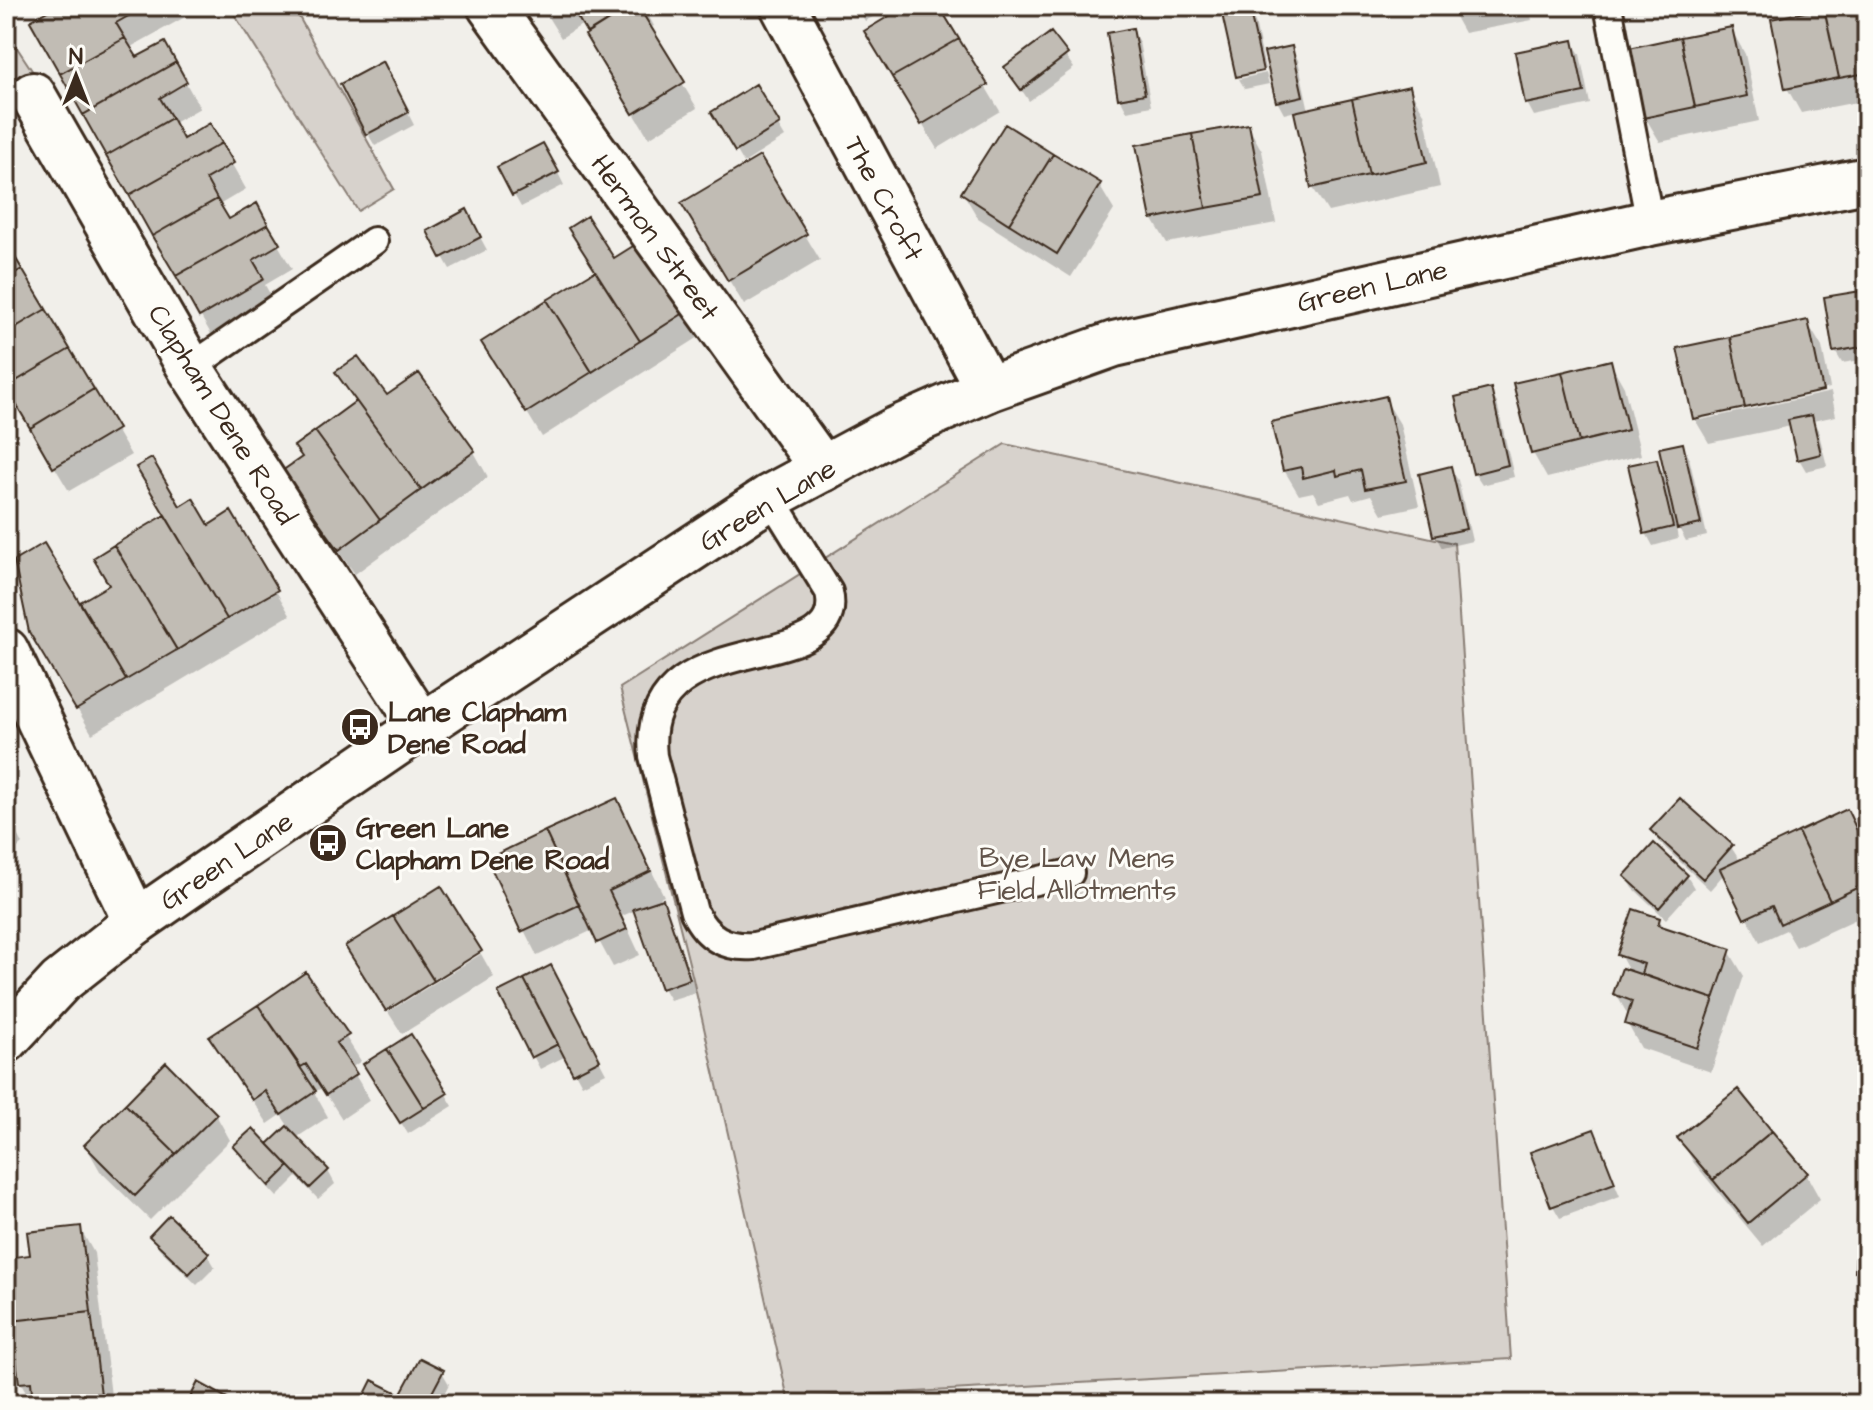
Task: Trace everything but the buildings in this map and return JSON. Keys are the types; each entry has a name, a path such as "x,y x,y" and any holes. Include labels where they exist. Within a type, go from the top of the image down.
{"street":[{"name":"Hermon Street","path":"490,6 823,469"},
{"name":"The Croft","path":"783,6 988,389"},
{"name":"Clapham Dene Road","path":"33,95 190,368 422,726"},
{"name":"Green Lane","path":"6,1040 60,982 136,922 422,726 770,497 895,430 988,389 1114,344 1650,223 1867,180"},
{"path":"6,651 136,922"}],"lane":[{"path":"1608,6 1650,223"},
{"path":"190,368 374,241"},
{"path":"770,497 829,592 831,602 825,623 808,636 682,679 665,694 655,712 650,734 694,912 701,925 724,944 754,946 1070,873"}],"green space":[{"path":"229,6 293,6 394,189 358,211"},
{"path":"6,31 35,75 6,98"},
{"name":"Bye Law Mens Field Allotments","path":"1005,444 1454,543 1511,1359 788,1399 693,979 620,688"}],"place":[{"name":"Lane Clapham Dene Road","path":"360,727"},
{"name":"Green Lane Clapham Dene Road","path":"328,843"}]}
